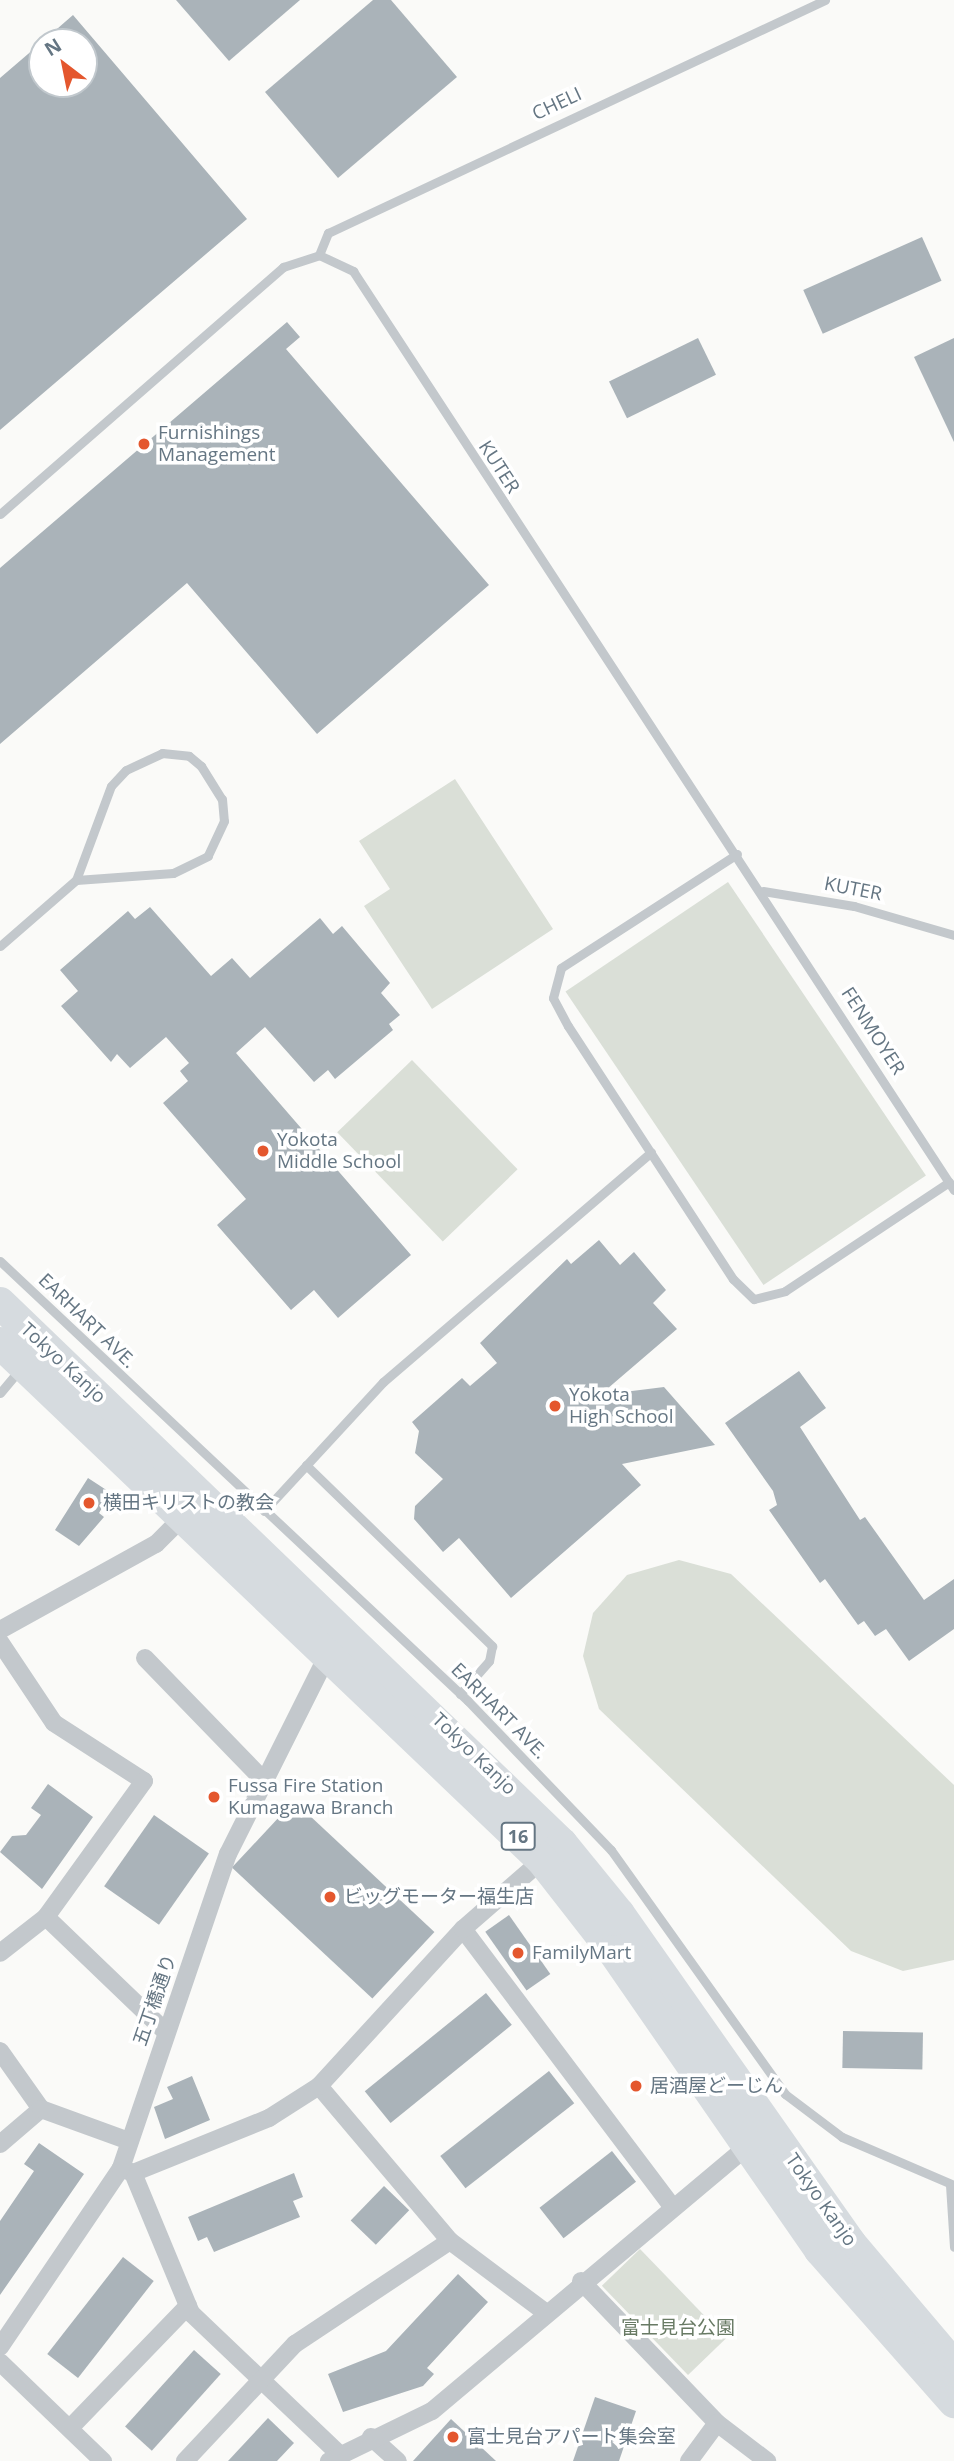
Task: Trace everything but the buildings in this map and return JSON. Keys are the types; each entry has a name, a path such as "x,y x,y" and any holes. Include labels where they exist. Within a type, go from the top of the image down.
{"highway":[{"name":"Tokyo Kanjo","path":"0,1303 337,1643 542,1860 750,2146 820,2250 954,2402"},
{"name":"Tokyo Kanjo","path":"0,1343 180,1520 337,1643 518,1796 593,1880 851,2244 954,2366"}],"street":[{"path":"0,1630 156,1544 180,1520"},
{"path":"0,1642 54,1723 144,1781 46,1917 0,1953"},
{"name":"五丁橋通り","path":"0,2347 127,2171 130,2141 228,1854 337,1643"},
{"path":"145,1658 264,1781"},
{"path":"542,1860 463,1929 319,2085 269,2118 127,2171 188,2306 333,2456 432,2411 581,2281 750,2146"},
{"path":"46,1917 166,2032"},
{"path":"463,1929 672,2206"},
{"path":"0,2051 41,2109 130,2141"},
{"path":"319,2085 450,2241 545,2312"},
{"path":"0,2144 41,2109"},
{"path":"185,2461 295,2344 450,2241"},
{"path":"581,2281 717,2423 767,2461"},
{"path":"69,2428 188,2306"},
{"path":"0,2362 103,2461"},
{"path":"689,2461 717,2423"},
{"path":"371,2437 398,2461"}],"lane":[{"name":"CHELI","path":"319,256 328,233 825,0"},
{"path":"0,514 282,267 319,256"},
{"name":"KUTER","path":"319,256 353,271 582,629 763,891 867,909 954,935"},
{"path":"0,946 76,880 99,810 126,770 162,753 189,756 201,766 222,799 224,821 208,856 173,873 76,880"},
{"path":"737,854 561,968 553,998 568,1026 733,1279 754,1299 785,1291 952,1186"},
{"name":"FENMOYER","path":"763,891 952,1186"},
{"path":"264,1511 383,1382 651,1152"},
{"name":"EARHART AVE.","path":"0,1261 460,1694 611,1850 785,2094 842,2137 952,2185"},
{"path":"0,1393 23,1365"},
{"path":"306,1465 492,1646 489,1661 460,1694"},
{"path":"952,2185 954,2247"}],"green space":[{"path":"455,779 553,929 432,1009 364,906 390,889 359,841"},
{"path":"728,882 926,1175 763,1285 566,992"},
{"path":"412,1060 518,1169 443,1242 337,1132"},
{"path":"679,1560 731,1574 954,1785 954,1960 903,1971 851,1951 599,1709 583,1656 593,1613 627,1575"},
{"name":"富士見台公園","path":"640,2249 726,2338 688,2375 602,2286"}],"place":[{"name":"Furnishings Management","path":"144,444"},
{"name":"Yokota Middle School","path":"263,1151"},
{"name":"Yokota High School","path":"555,1406"},
{"name":"横田キリストの教会","path":"89,1503"},
{"name":"Fussa Fire Station Kumagawa Branch","path":"214,1797"},
{"name":"ビッグモーター福生店","path":"330,1897"},
{"name":"FamilyMart","path":"518,1953"},
{"name":"居酒屋どーじん","path":"636,2086"},
{"name":"富士見台アパート集会室","path":"453,2437"}]}
